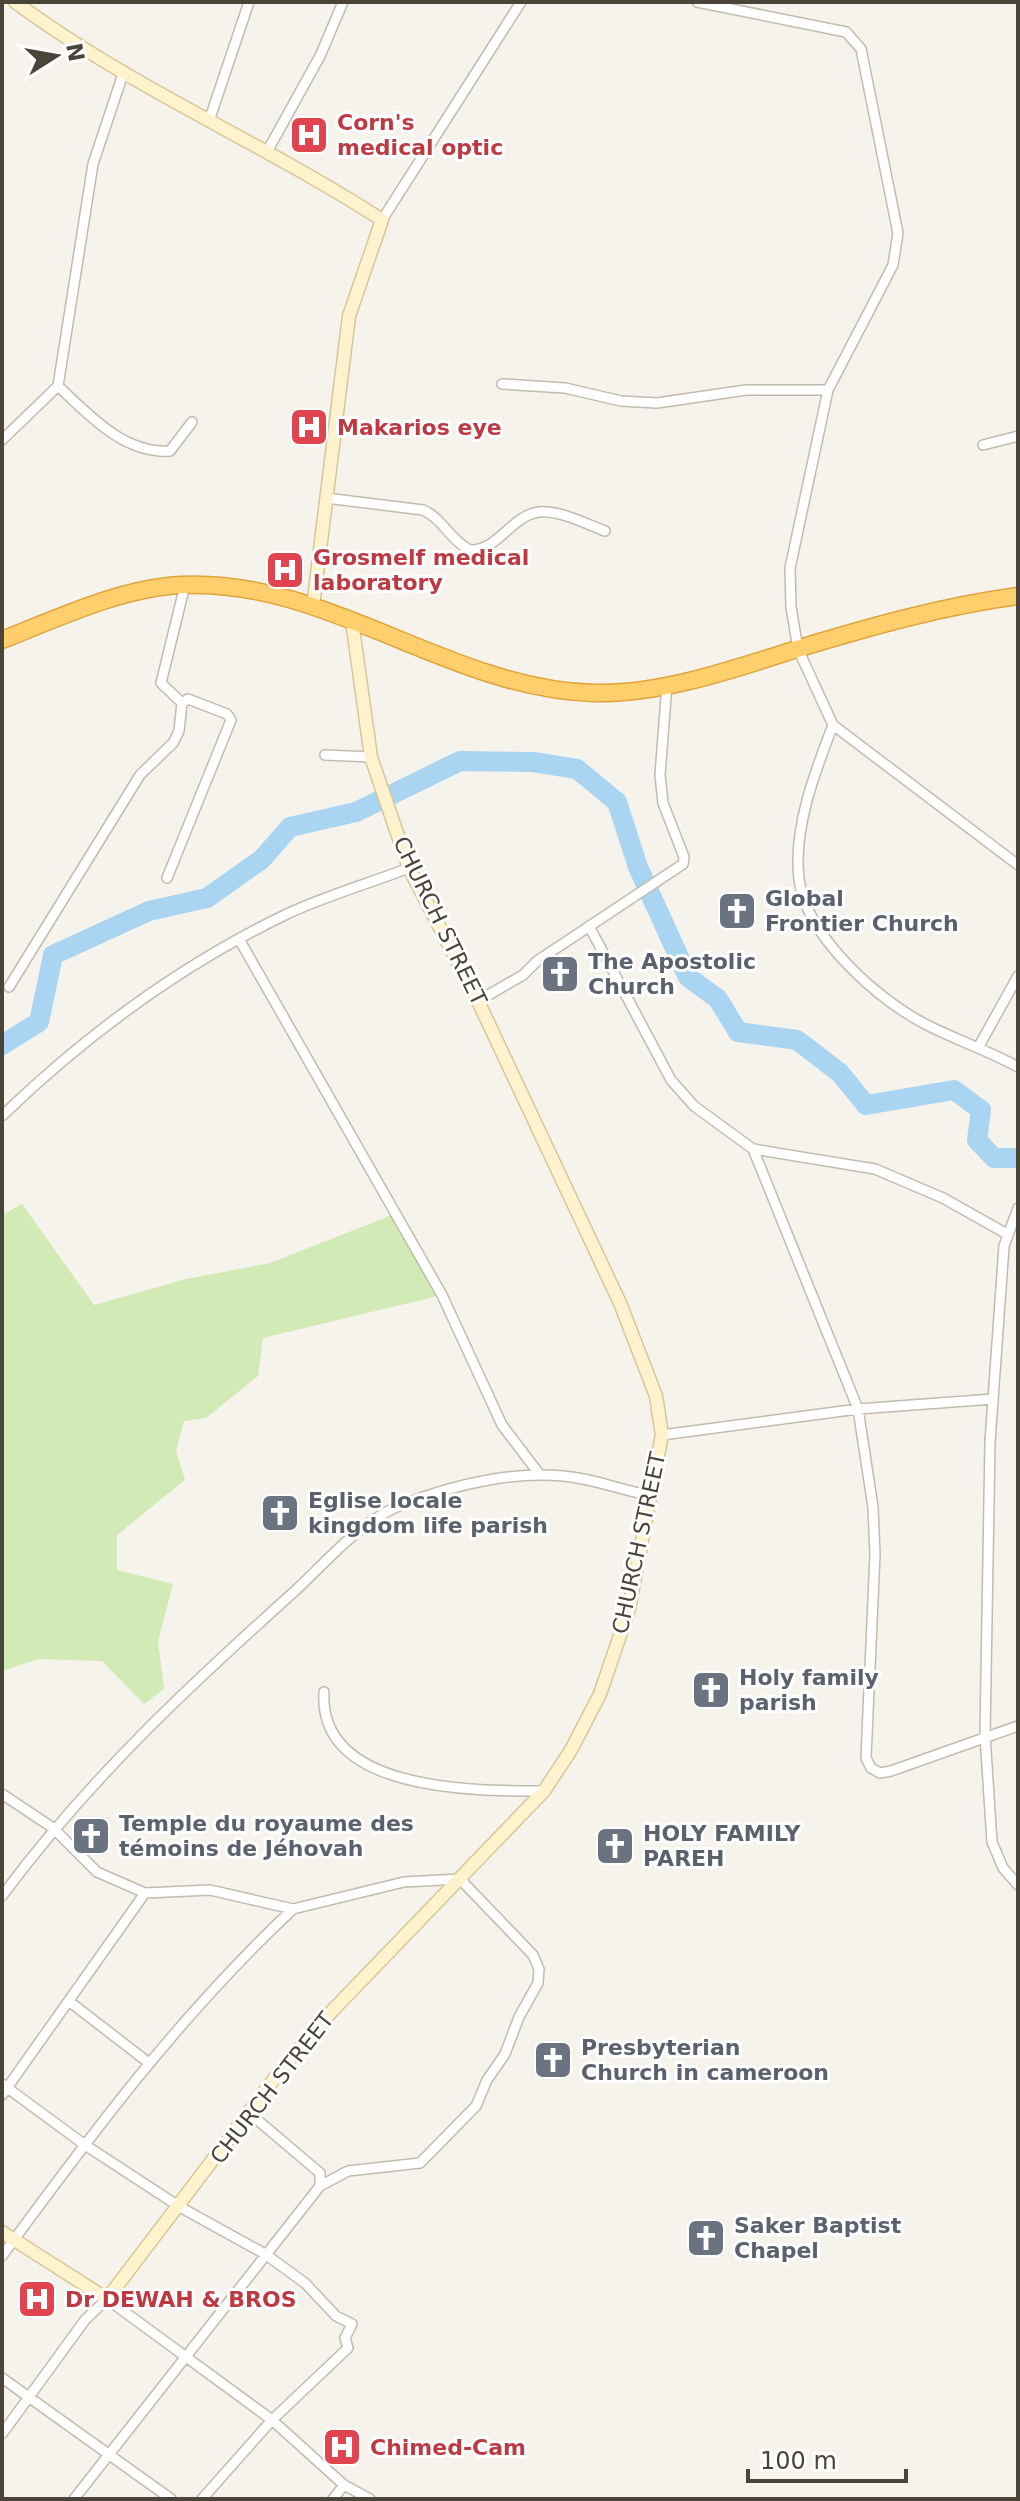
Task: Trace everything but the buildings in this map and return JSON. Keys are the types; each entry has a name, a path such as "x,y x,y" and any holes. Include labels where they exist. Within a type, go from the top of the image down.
{"highway":[{"path":"2,640 125,596 185,585 259,594 313,606 453,664 533,687 597,694 731,671 923,614 1018,596"}],"main road":[{"path":"15,2 124,71 209,121 268,150 382,220 349,316 313,606"},
{"name":"CHURCH STREET","path":"107,2299 249,2113 333,2010 544,1791 571,1750 600,1694 629,1609 648,1495 662,1435 656,1396 643,1356 478,1001 409,868 371,757 352,621"},
{"path":"2,2232 107,2299"}],"street":[{"path":"209,121 249,2"},
{"path":"268,150 320,56 343,2"},
{"path":"382,220 521,2"},
{"path":"697,2 846,32 861,49 898,233 897,249 893,265 828,390 790,568 791,607 798,649 833,725 1018,865"},
{"path":"2,440 58,386 93,164 124,71"},
{"path":"502,384 565,388 621,401 657,403 757,390 828,390"},
{"path":"58,386 107,429 130,444 159,452 170,451 192,422"},
{"path":"983,445 1018,436"},
{"path":"326,498 423,510 431,513 447,534 470,550 486,548 530,514 542,511 605,531"},
{"path":"182,703 161,683 173,623 185,585"},
{"path":"478,1001 523,975 537,961 683,864 684,857 663,803 660,775 667,684"},
{"path":"167,878 231,720 227,714 188,699 182,703"},
{"path":"9,987 140,775 173,743 179,731 182,703"},
{"path":"833,725 809,797 801,840 799,882 808,907 829,943 887,1000 929,1026 979,1046 1018,1067"},
{"path":"325,755 371,757"},
{"path":"2,1116 90,1036 147,992 292,912 409,868"},
{"path":"589,926 671,1080 694,1106 753,1149 875,1169 943,1198 1007,1234"},
{"path":"239,939 442,1295 502,1425 540,1475"},
{"path":"979,1046 1018,976"},
{"path":"753,1149 858,1409 873,1507 875,1554 866,1758 871,1768 880,1773 891,1771 945,1754 985,1735 1018,1726"},
{"path":"1018,1208 1007,1234 993,1399 985,1735 992,1842 1003,1868 1018,1885"},
{"path":"662,1435 858,1409 993,1399"},
{"path":"2,1896 53,1828 110,1764 369,1525 396,1507 440,1493 540,1475 583,1479 648,1495"},
{"path":"324,1692 323,1710 328,1728 353,1756 427,1785 458,1790 544,1791"},
{"path":"2,1794 53,1828 97,1872 145,1893 210,1890 293,1909 404,1882 460,1879 533,1955 539,1969 538,1983 519,2017 505,2054 487,2080 476,2106 420,2163 348,2171 320,2186 74,2499"},
{"path":"145,1893 70,2002 4,2089 180,2207 265,2254 305,2283 336,2316 352,2324 345,2338 348,2348 272,2420 202,2499"},
{"path":"2,2256 149,2063 214,1985 293,1909"},
{"path":"70,2002 149,2063"},
{"path":"249,2113 320,2173 320,2186"},
{"path":"2,2434 85,2320 107,2299 272,2420 344,2485 370,2499"},
{"path":"2,2378 171,2499"},
{"path":"333,2499 344,2485"}],"green space":[{"path":"22,1204 94,1305 186,1279 270,1263 397,1213 442,1295 263,1338 258,1376 206,1418 184,1421 176,1451 185,1480 117,1535 117,1570 173,1584 158,1641 164,1689 144,1704 102,1661 39,1659 2,1671 2,1215"}],"waterway":[{"path":"2,1045 39,1022 53,955 149,911 207,898 262,859 290,827 356,812 460,761 533,762 577,769 617,802 638,867 688,977 718,999 738,1032 797,1040 840,1073 866,1105 954,1090 981,1110 977,1140 994,1158 1018,1158"}],"place":[{"name":"Corn's medical optic","path":"309,135"},
{"name":"Makarios eye","path":"309,427"},
{"name":"Grosmelf medical laboratory","path":"285,570"},
{"name":"Global Frontier Church","path":"737,911"},
{"name":"The Apostolic Church","path":"560,974"},
{"name":"Eglise locale kingdom life parish","path":"280,1513"},
{"name":"Holy family parish","path":"711,1690"},
{"name":"Temple du royaume des témoins de Jéhovah","path":"91,1836"},
{"name":"HOLY FAMILY PAREH","path":"615,1846"},
{"name":"Presbyterian Church in cameroon","path":"553,2060"},
{"name":"Saker Baptist Chapel","path":"706,2238"},
{"name":"Dr DEWAH & BROS","path":"37,2299"},
{"name":"Chimed-Cam","path":"342,2447"}]}
